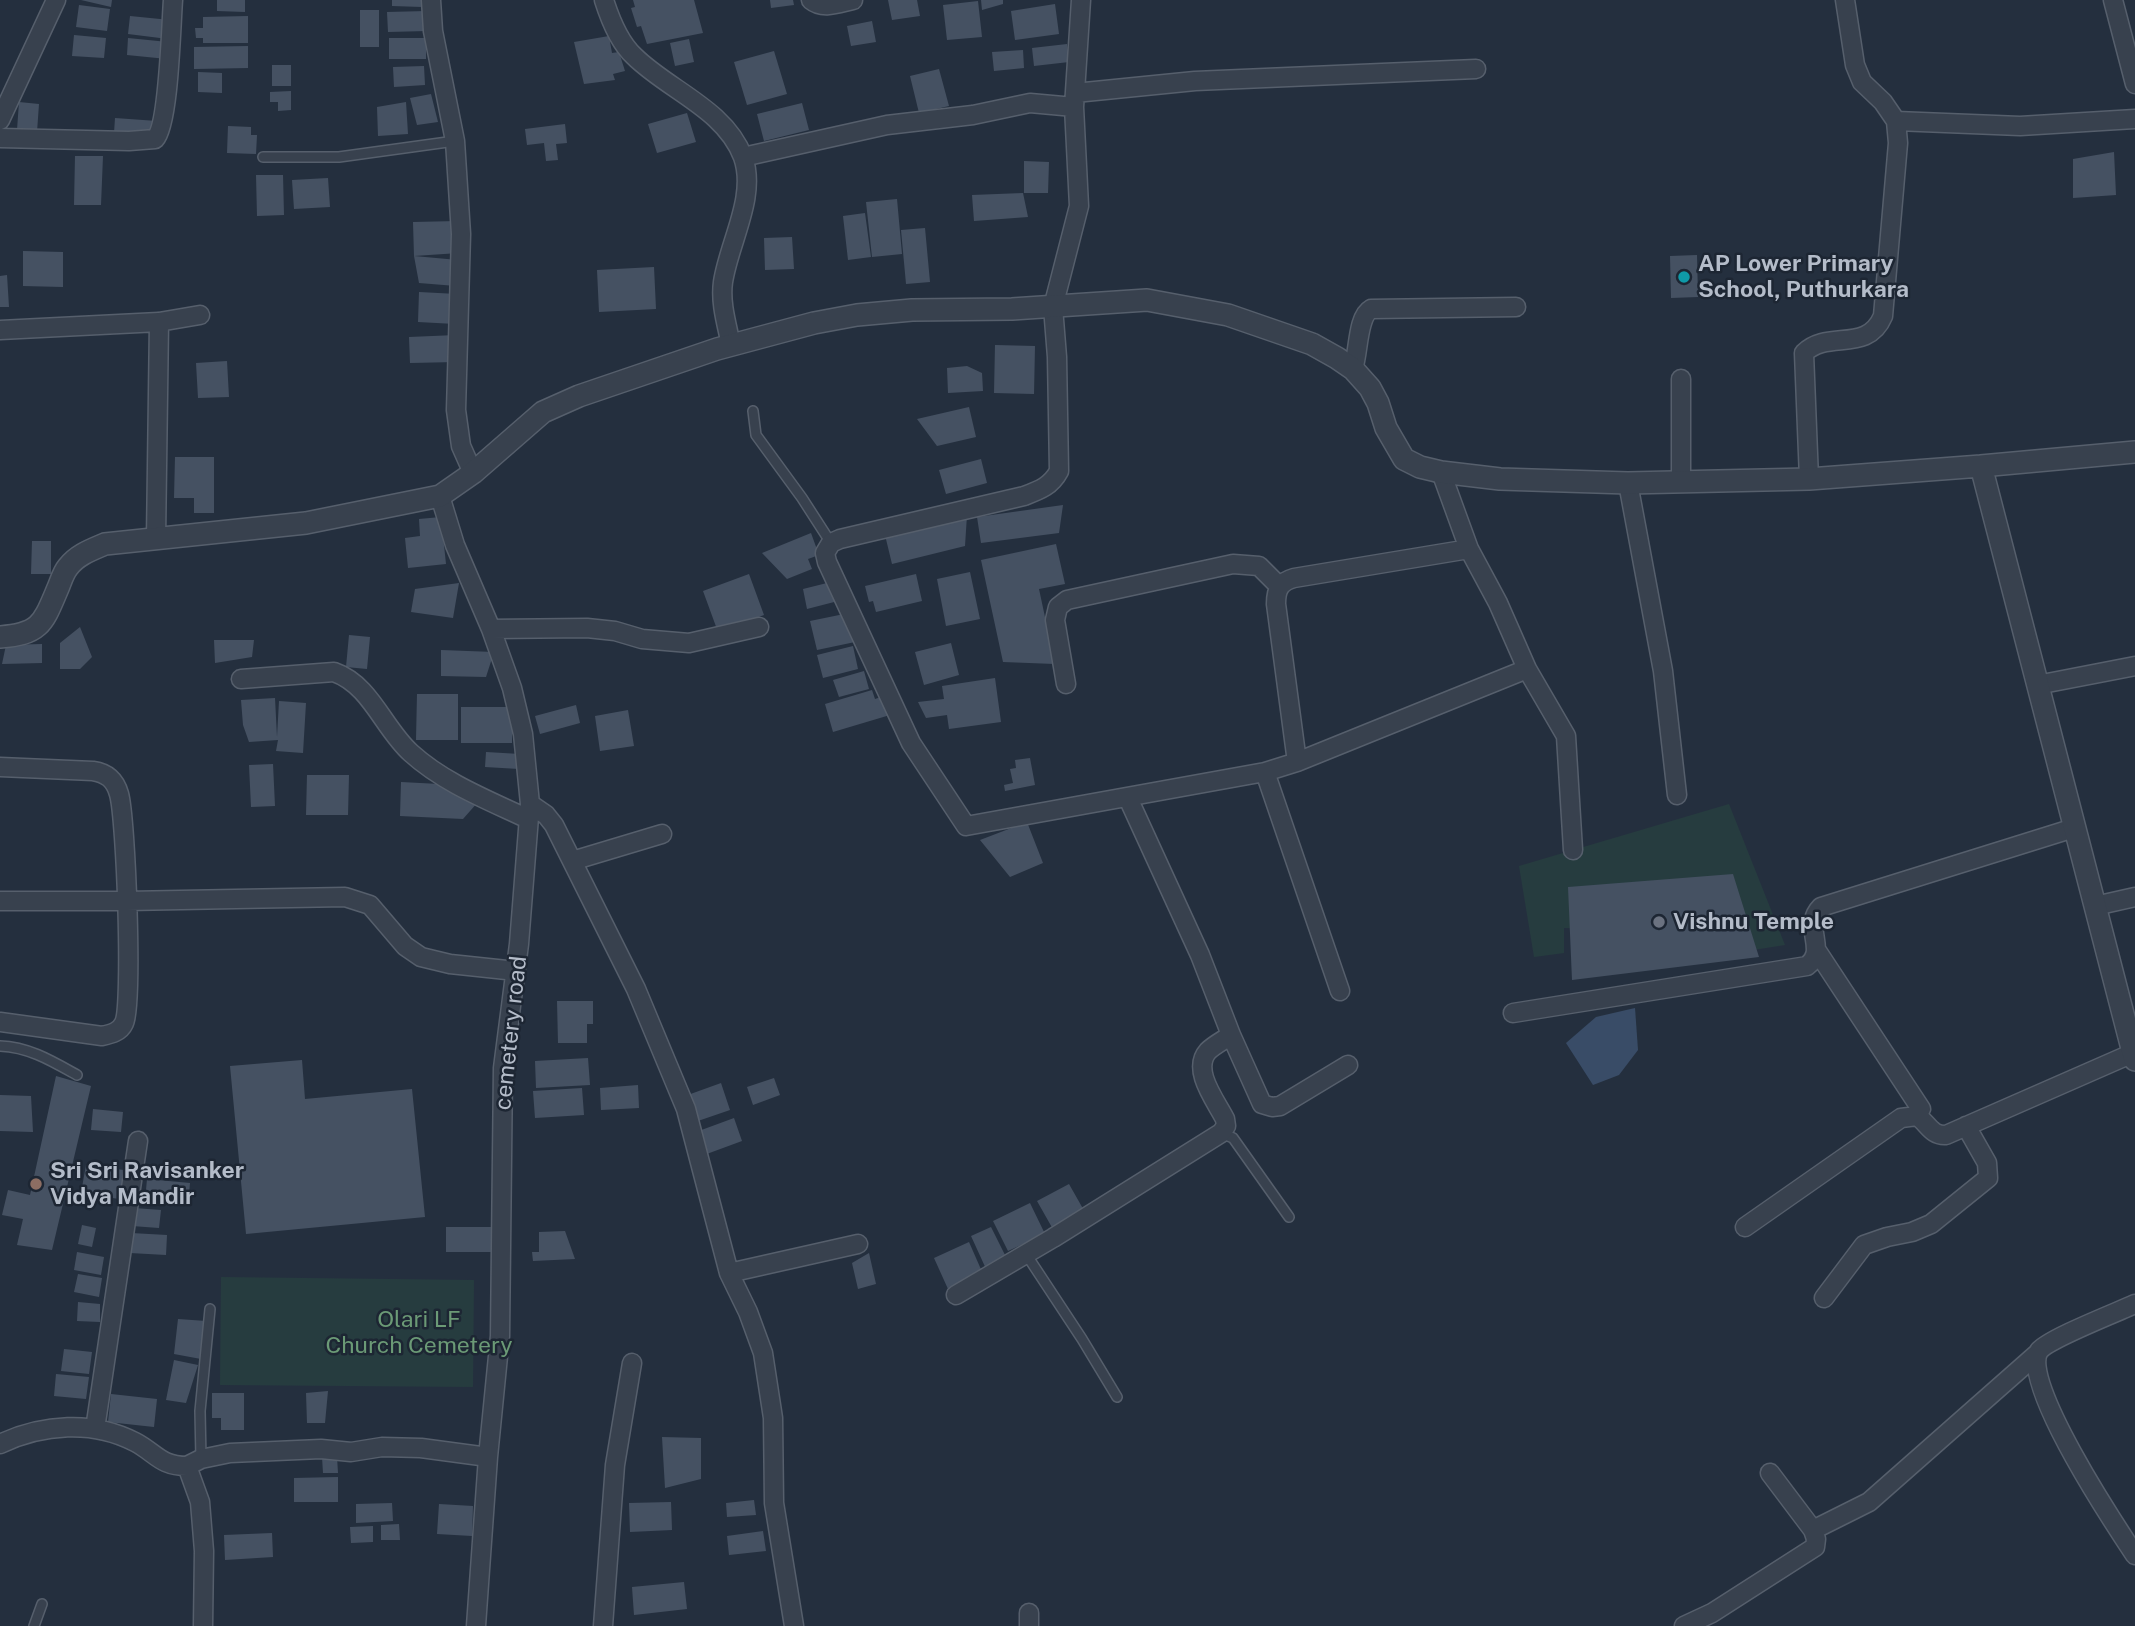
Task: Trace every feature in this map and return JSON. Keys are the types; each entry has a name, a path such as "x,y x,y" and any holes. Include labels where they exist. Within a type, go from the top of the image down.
{"street":[{"path":"2,111 56,0"},
{"path":"0,138 129,141 156,139 161,134 166,100 173,0"},
{"path":"431,0 433,32 455,141 461,233 456,410 461,446 473,473"},
{"path":"604,0 610,17 631,54 658,78 714,117 729,133 743,157 747,180 744,201 723,283 724,312 731,345"},
{"path":"811,0 815,4 824,5 853,0"},
{"path":"1081,0 1075,100 1079,205 1054,307 1059,471 1054,481 1044,489 840,539 831,543 825,553 911,743 966,826 1265,772 1297,762 1527,668"},
{"path":"1809,480 1804,353 1812,345 1858,339 1871,334 1883,316 1898,143 1896,121 1883,102 1862,82 1854,65 1845,0"},
{"path":"2113,0 2135,84"},
{"path":"743,157 887,125 973,115 1022,104 1057,104 1195,81 1476,69"},
{"path":"1896,121 2020,126 2135,119"},
{"path":"0,638 19,636 37,628 47,614 66,569 83,554 105,544 306,523 440,496 473,473 544,412 579,396 731,345 814,323 857,315 912,310 1012,309 1147,300 1228,315 1312,344 1353,369 1370,388 1386,428 1404,459 1420,467 1441,472 1500,479 1628,483 1809,480 2135,452"},
{"path":"1353,369 1360,342 1360,324 1364,313 1371,309 1517,307"},
{"path":"0,330 159,322 200,315"},
{"path":"156,539 159,322"},
{"path":"1681,379 1681,482"},
{"path":"1745,1227 1901,1118 1917,1116 1933,1132 1946,1135 2134,1057 1981,466"},
{"path":"1441,472 1469,549 1498,603 1527,668 1566,736 1573,850"},
{"path":"1628,483 1663,671 1677,795"},
{"name":"cemetery road","path":"440,496 455,545 491,629 512,688 523,734 529,812 526,879 503,1068 500,1336 476,1626"},
{"path":"1297,762 1276,604 1279,586 1294,578 1469,549"},
{"path":"1066,684 1055,620 1058,607 1067,600 1233,564 1259,566 1279,586"},
{"path":"491,629 587,628 615,631 642,639 689,643 759,627"},
{"path":"2037,685 2135,666"},
{"path":"241,679 334,672 345,676 357,685 408,751 428,767 463,787 529,812 546,815 554,825 636,989 686,1109 729,1273 748,1312 763,1353 773,1418 774,1503 794,1626"},
{"path":"0,767 93,771 104,773 113,780 119,794 125,848 128,983 127,1015 123,1026 114,1033 102,1035 0,1023"},
{"path":"1265,772 1340,991"},
{"path":"1128,798 1200,956 1262,1104 1280,1106 1348,1065"},
{"path":"1921,1109 1817,951 1812,925 1814,914 1821,907 2074,828"},
{"path":"572,861 662,834"},
{"path":"0,901 345,897 370,905 405,946 421,957 450,964 516,971"},
{"path":"2095,906 2135,897"},
{"path":"1513,1013 1807,966 1814,961 1817,951"},
{"path":"956,1295 1221,1133 1226,1126 1225,1119 1202,1073 1202,1063 1209,1049 1231,1035"},
{"path":"1824,1298 1864,1245 1931,1224 1989,1178 1987,1163 1966,1126"},
{"path":"95,1429 138,1141"},
{"path":"729,1273 858,1244"},
{"path":"1813,1530 1869,1502 2050,1343 2135,1304"},
{"path":"2038,1353 2038,1380 2071,1453 2135,1555"},
{"path":"603,1626 615,1465 632,1363"},
{"path":"0,1444 23,1433 46,1428 95,1429 137,1443 157,1459 173,1466 230,1453 321,1449 351,1452 382,1447 421,1448 488,1457"},
{"path":"194,1463 204,1551 203,1626"},
{"path":"1684,1626 1712,1613 1815,1547 1813,1530 1770,1473"}],"lane":[{"path":"263,157 339,157 455,141"},
{"path":"753,411 756,435 831,543"},
{"path":"0,1046 17,1047 38,1054 77,1075"},
{"path":"1221,1133 1233,1138 1289,1217"},
{"path":"1026,1254 1117,1397"},
{"path":"194,1463 210,1308"},
{"path":"34,1626 41,1604"}],"green space":[{"path":"1729,804 1785,945 1747,951 1601,929 1564,928 1564,953 1534,957 1519,866"},
{"name":"Olari LF Church Cemetery","path":"221,1277 474,1280 473,1387 220,1385"}],"water":[{"path":"1635,1008 1638,1050 1619,1075 1593,1085 1566,1043 1596,1017"}],"building":[{"path":"81,0 112,0 111,7"},
{"path":"217,0 245,0 245,12 217,11"},
{"path":"392,0 422,0 422,7 392,6"},
{"path":"633,0 694,0 703,33 647,44 641,26 637,27 631,8 635,7"},
{"path":"770,0 793,0 794,5 771,8"},
{"path":"888,0 917,0 920,16 892,20"},
{"path":"981,0 1003,0 1003,4 982,10"},
{"path":"978,1 982,37 947,40 943,5"},
{"path":"1055,4 1059,34 1015,40 1011,11"},
{"path":"79,5 110,9 107,31 76,27"},
{"path":"360,10 379,10 379,47 360,47"},
{"path":"427,11 427,31 388,32 387,12"},
{"path":"130,16 170,20 168,39 128,34"},
{"path":"248,16 248,43 203,43 203,38 196,38 195,28 203,28 203,17"},
{"path":"872,21 876,42 851,46 847,26"},
{"path":"74,35 106,38 104,58 72,56"},
{"path":"609,36 612,53 619,52 625,71 613,74 615,80 584,84 574,42"},
{"path":"128,38 168,42 167,59 127,55"},
{"path":"389,38 426,38 426,59 389,59"},
{"path":"689,39 694,62 675,66 670,43"},
{"path":"1067,44 1069,62 1034,66 1032,48"},
{"path":"248,46 248,68 194,69 194,47"},
{"path":"1023,50 1024,68 994,71 992,52"},
{"path":"774,51 787,94 747,105 734,62"},
{"path":"272,65 291,65 291,86 272,86"},
{"path":"424,66 425,85 394,87 393,67"},
{"path":"939,69 949,106 919,113 910,76"},
{"path":"198,72 222,73 222,93 198,92"},
{"path":"291,91 291,110 278,111 278,102 270,102 270,92"},
{"path":"431,94 438,122 417,125 410,98"},
{"path":"19,102 39,104 37,132 17,130"},
{"path":"406,102 408,134 378,136 377,107"},
{"path":"802,103 809,130 764,141 757,114"},
{"path":"687,113 696,142 657,153 648,124"},
{"path":"115,118 157,121 157,136 114,133"},
{"path":"565,124 567,143 556,144 558,160 546,161 544,143 527,145 525,129"},
{"path":"228,126 251,127 251,135 257,135 256,154 227,153"},
{"path":"2114,152 2116,195 2073,198 2073,159"},
{"path":"75,156 103,156 101,205 74,205"},
{"path":"1024,161 1049,162 1048,193 1024,193"},
{"path":"256,175 283,175 284,215 257,216"},
{"path":"328,178 330,207 294,209 292,180"},
{"path":"1023,193 1028,217 974,221 972,195"},
{"path":"897,199 902,254 872,257 866,202"},
{"path":"865,213 871,257 848,260 843,216"},
{"path":"458,221 459,253 414,256 413,222"},
{"path":"925,228 930,282 906,284 901,230"},
{"path":"792,237 794,269 765,270 764,238"},
{"path":"23,251 63,252 63,287 23,286"},
{"name":"AP Lower Primary School, Puthurkara","path":"1697,255 1698,297 1671,298 1670,256"},
{"path":"414,256 458,260 456,286 419,283"},
{"path":"654,267 656,309 599,312 597,270"},
{"path":"7,275 9,307 0,307 0,276"},
{"path":"419,292 457,294 455,324 418,322"},
{"path":"456,335 456,362 410,363 409,337"},
{"path":"995,345 1035,346 1034,394 994,393"},
{"path":"227,361 229,397 198,398 196,363"},
{"path":"967,366 982,373 983,391 948,393 947,368"},
{"path":"969,407 976,437 937,446 917,419"},
{"path":"175,457 214,457 214,513 194,513 194,498 174,498"},
{"path":"981,459 987,483 946,494 939,470"},
{"path":"1063,505 1059,533 981,543 977,517"},
{"path":"967,515 965,546 892,564 885,535"},
{"path":"441,517 446,564 408,568 405,538 420,536 419,519"},
{"path":"811,533 819,555 808,559 812,569 787,579 762,553"},
{"path":"32,541 51,541 51,574 31,574"},
{"path":"1056,544 1065,584 1039,589 1055,664 1003,662 981,560"},
{"path":"970,572 980,619 946,626 937,579"},
{"path":"749,574 764,615 718,632 703,591"},
{"path":"916,574 922,601 876,612 873,601 869,602 865,586"},
{"path":"831,582 838,601 807,609 803,589"},
{"path":"459,583 453,618 411,612 415,589"},
{"path":"849,613 855,642 817,650 810,621"},
{"path":"80,627 92,657 80,669 60,669 60,643"},
{"path":"349,635 370,637 367,669 346,667"},
{"path":"214,640 254,640 252,657 215,663"},
{"path":"951,643 959,675 924,685 915,652"},
{"path":"42,644 42,663 2,664 6,645"},
{"path":"853,646 858,669 823,678 817,655"},
{"path":"441,650 494,652 486,677 441,676"},
{"path":"864,671 869,689 839,697 833,680"},
{"path":"995,678 1001,722 949,729 947,715 926,718 918,702 944,699 942,686"},
{"path":"872,690 875,699 884,696 890,715 833,732 825,704"},
{"path":"417,694 458,694 458,740 416,740"},
{"path":"275,698 277,737 279,701 306,703 303,753 276,751 278,740 249,742 243,725 241,700"},
{"path":"576,705 580,723 540,734 535,716"},
{"path":"461,707 512,707 512,743 461,743"},
{"path":"628,710 634,746 600,751 595,716"},
{"path":"486,752 520,754 519,769 485,767"},
{"path":"1030,758 1035,785 1005,791 1004,785 1013,783 1010,769 1016,768 1015,760"},
{"path":"273,764 275,806 251,807 249,765"},
{"path":"307,775 349,775 348,815 306,815"},
{"path":"401,782 439,784 478,802 463,819 400,816"},
{"path":"1027,822 1043,863 1010,877 980,840"},
{"name":"Vishnu Temple","path":"1733,874 1759,957 1572,980 1568,887"},
{"path":"557,1001 593,1001 593,1024 587,1024 587,1043 558,1043"},
{"path":"588,1058 590,1085 536,1088 535,1061"},
{"path":"302,1060 305,1099 412,1089 425,1217 246,1234 230,1066"},
{"path":"56,1076 91,1086 52,1250 17,1245 23,1219 2,1215 8,1190 30,1195"},
{"path":"774,1078 780,1095 753,1105 747,1087"},
{"path":"721,1083 730,1110 695,1122 685,1096"},
{"path":"638,1085 639,1108 601,1110 600,1088"},
{"path":"582,1088 584,1115 535,1118 533,1091"},
{"path":"0,1095 31,1096 33,1132 0,1131"},
{"path":"93,1109 123,1112 121,1132 91,1130"},
{"path":"734,1118 742,1141 704,1155 696,1132"},
{"path":"86,1165 124,1170 119,1199 81,1193"},
{"path":"147,1179 190,1183 188,1205 145,1201"},
{"path":"1069,1184 1086,1214 1054,1231 1037,1201"},
{"path":"1030,1203 1045,1234 1008,1251 993,1221"},
{"path":"134,1208 161,1210 159,1228 132,1226"},
{"path":"82,1225 96,1228 92,1247 78,1244"},
{"path":"446,1227 493,1227 493,1252 446,1252"},
{"path":"991,1227 1008,1261 987,1271 971,1236"},
{"path":"565,1231 575,1259 533,1261 532,1252 539,1252 539,1232"},
{"path":"131,1233 167,1235 166,1255 130,1253"},
{"path":"969,1242 983,1274 948,1289 934,1258"},
{"path":"77,1252 104,1257 101,1275 74,1270"},
{"path":"869,1253 876,1284 858,1289 852,1263"},
{"path":"78,1274 102,1278 99,1297 74,1292"},
{"path":"78,1302 100,1304 100,1322 77,1321"},
{"path":"178,1319 206,1321 201,1359 174,1354"},
{"path":"64,1349 92,1352 89,1374 61,1371"},
{"path":"174,1360 198,1365 186,1403 166,1400"},
{"path":"56,1374 89,1377 86,1399 54,1396"},
{"path":"328,1391 325,1423 307,1423 306,1393"},
{"path":"212,1393 244,1393 244,1430 221,1430 221,1418 212,1418"},
{"path":"111,1394 157,1399 154,1427 108,1422"},
{"path":"662,1437 701,1438 701,1479 665,1488"},
{"path":"322,1457 337,1457 338,1473 323,1473"},
{"path":"338,1477 338,1502 294,1502 294,1478"},
{"path":"754,1500 756,1515 727,1517 726,1503"},
{"path":"671,1502 672,1530 630,1532 629,1503"},
{"path":"392,1503 393,1521 356,1523 356,1504"},
{"path":"439,1504 473,1506 472,1536 437,1534"},
{"path":"399,1524 400,1540 381,1540 381,1525"},
{"path":"373,1526 373,1542 351,1543 350,1527"},
{"path":"763,1531 766,1551 729,1555 727,1536"},
{"path":"272,1533 273,1557 225,1560 224,1535"},
{"path":"684,1582 687,1609 634,1615 632,1587"}],"place":[{"name":"AP Lower Primary School, Puthurkara","path":"1684,277"},
{"name":"Vishnu Temple","path":"1659,922"},
{"name":"Sri Sri Ravisanker Vidya Mandir","path":"36,1184"}]}
